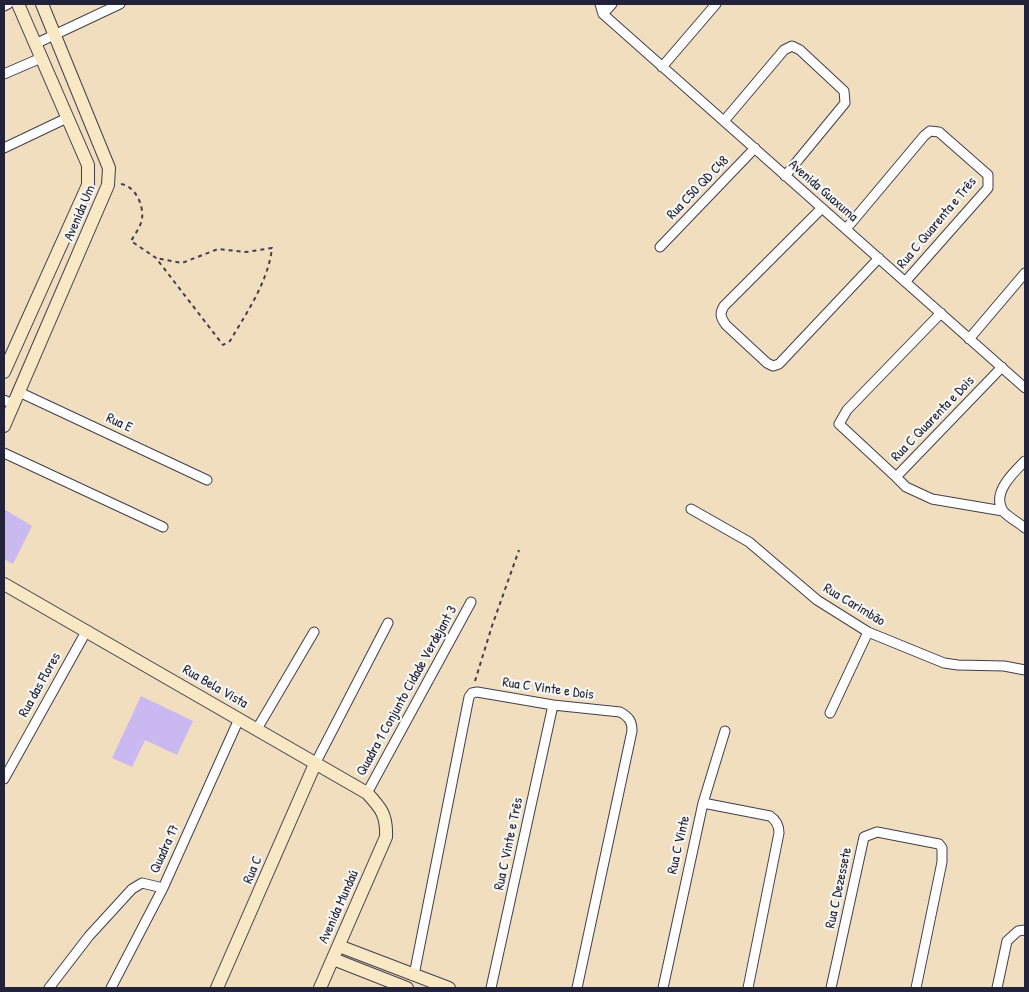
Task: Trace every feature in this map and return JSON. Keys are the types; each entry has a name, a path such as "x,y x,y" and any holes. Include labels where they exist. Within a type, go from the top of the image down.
{"street":[{"path":"4,6 8,4"},
{"name":"Avenida Um","path":"4,372 88,185 88,165 18,4"},
{"name":"Avenida Um","path":"4,426 8,402 19,392 108,185 109,168 56,34 42,4"},
{"path":"35,44 120,4"},
{"path":"600,4 603,14"},
{"path":"603,14 612,4"},
{"path":"662,67 716,4"},
{"name":"Avenida Guaxuma","path":"603,14 1025,388"},
{"path":"724,121 784,50 792,46 800,50 844,92 845,103 786,176"},
{"path":"4,74 41,58"},
{"path":"4,148 67,118"},
{"name":"Rua C Quarenta e Três","path":"846,229 930,131 939,132 988,175 988,188 905,282"},
{"name":"Rua C50 QD C48","path":"660,246 755,148"},
{"path":"822,208 721,311 721,318 726,325 767,364 773,366 779,364 879,258"},
{"path":"970,338 1025,273"},
{"name":"Rua C Quarenta e Dois","path":"941,313 847,410 839,424 896,477 1002,367"},
{"name":"Rua E","path":"19,392 208,480"},
{"path":"4,453 164,527"},
{"path":"1003,511 1000,501 1001,492 1006,482 1025,461"},
{"path":"896,477 906,488 932,498 1003,511 1025,528"},
{"name":"Rua Carimbão","path":"691,509 749,542 817,600 868,632 944,662 958,665 1004,666 1025,670"},
{"name":"Rua Bela Vista","path":"5,587 87,630 367,793 381,808 386,822 386,837"},
{"name":"Quadra 1 Conjunto Cidade Verdejant 3","path":"367,793 471,602"},
{"path":"315,764 388,623"},
{"name":"Rua das Flores","path":"4,780 87,630"},
{"path":"257,729 314,632"},
{"path":"830,713 868,632"},
{"name":"Rua C Vinte e Dois","path":"472,693 476,692 553,705 620,712 628,716 632,723 632,731 577,988"},
{"path":"414,975 467,707 472,693"},
{"name":"Rua C Vinte e Três","path":"491,988 553,705"},
{"name":"Quadra 17","path":"111,988 163,888 239,719"},
{"path":"703,803 725,731"},
{"name":"Rua C","path":"217,988 315,764"},
{"name":"Rua C Vinte","path":"663,988 703,803 770,816 779,827 748,988"},
{"name":"Rua C Dezessete","path":"831,988 864,837 877,832 939,844 942,848 942,862 916,988"},
{"name":"Avenida Mundaú","path":"320,988 386,837"},
{"path":"49,988 89,936 132,889 142,883 163,888"},
{"path":"998,988 1007,941 1018,931 1025,930"},
{"path":"338,946 450,988"},
{"path":"333,959 408,988"}],"path":[{"path":"108,185 127,185 134,191 142,206 142,220 131,241 156,258 223,345 230,341 261,286 270,263 272,248 246,252 218,249 182,263 156,258"},
{"path":"472,693 492,626 519,550"}],"building":[{"path":"4,509 32,526 13,564 4,559"},
{"path":"141,696 193,721 177,755 145,740 132,767 112,758"}]}
